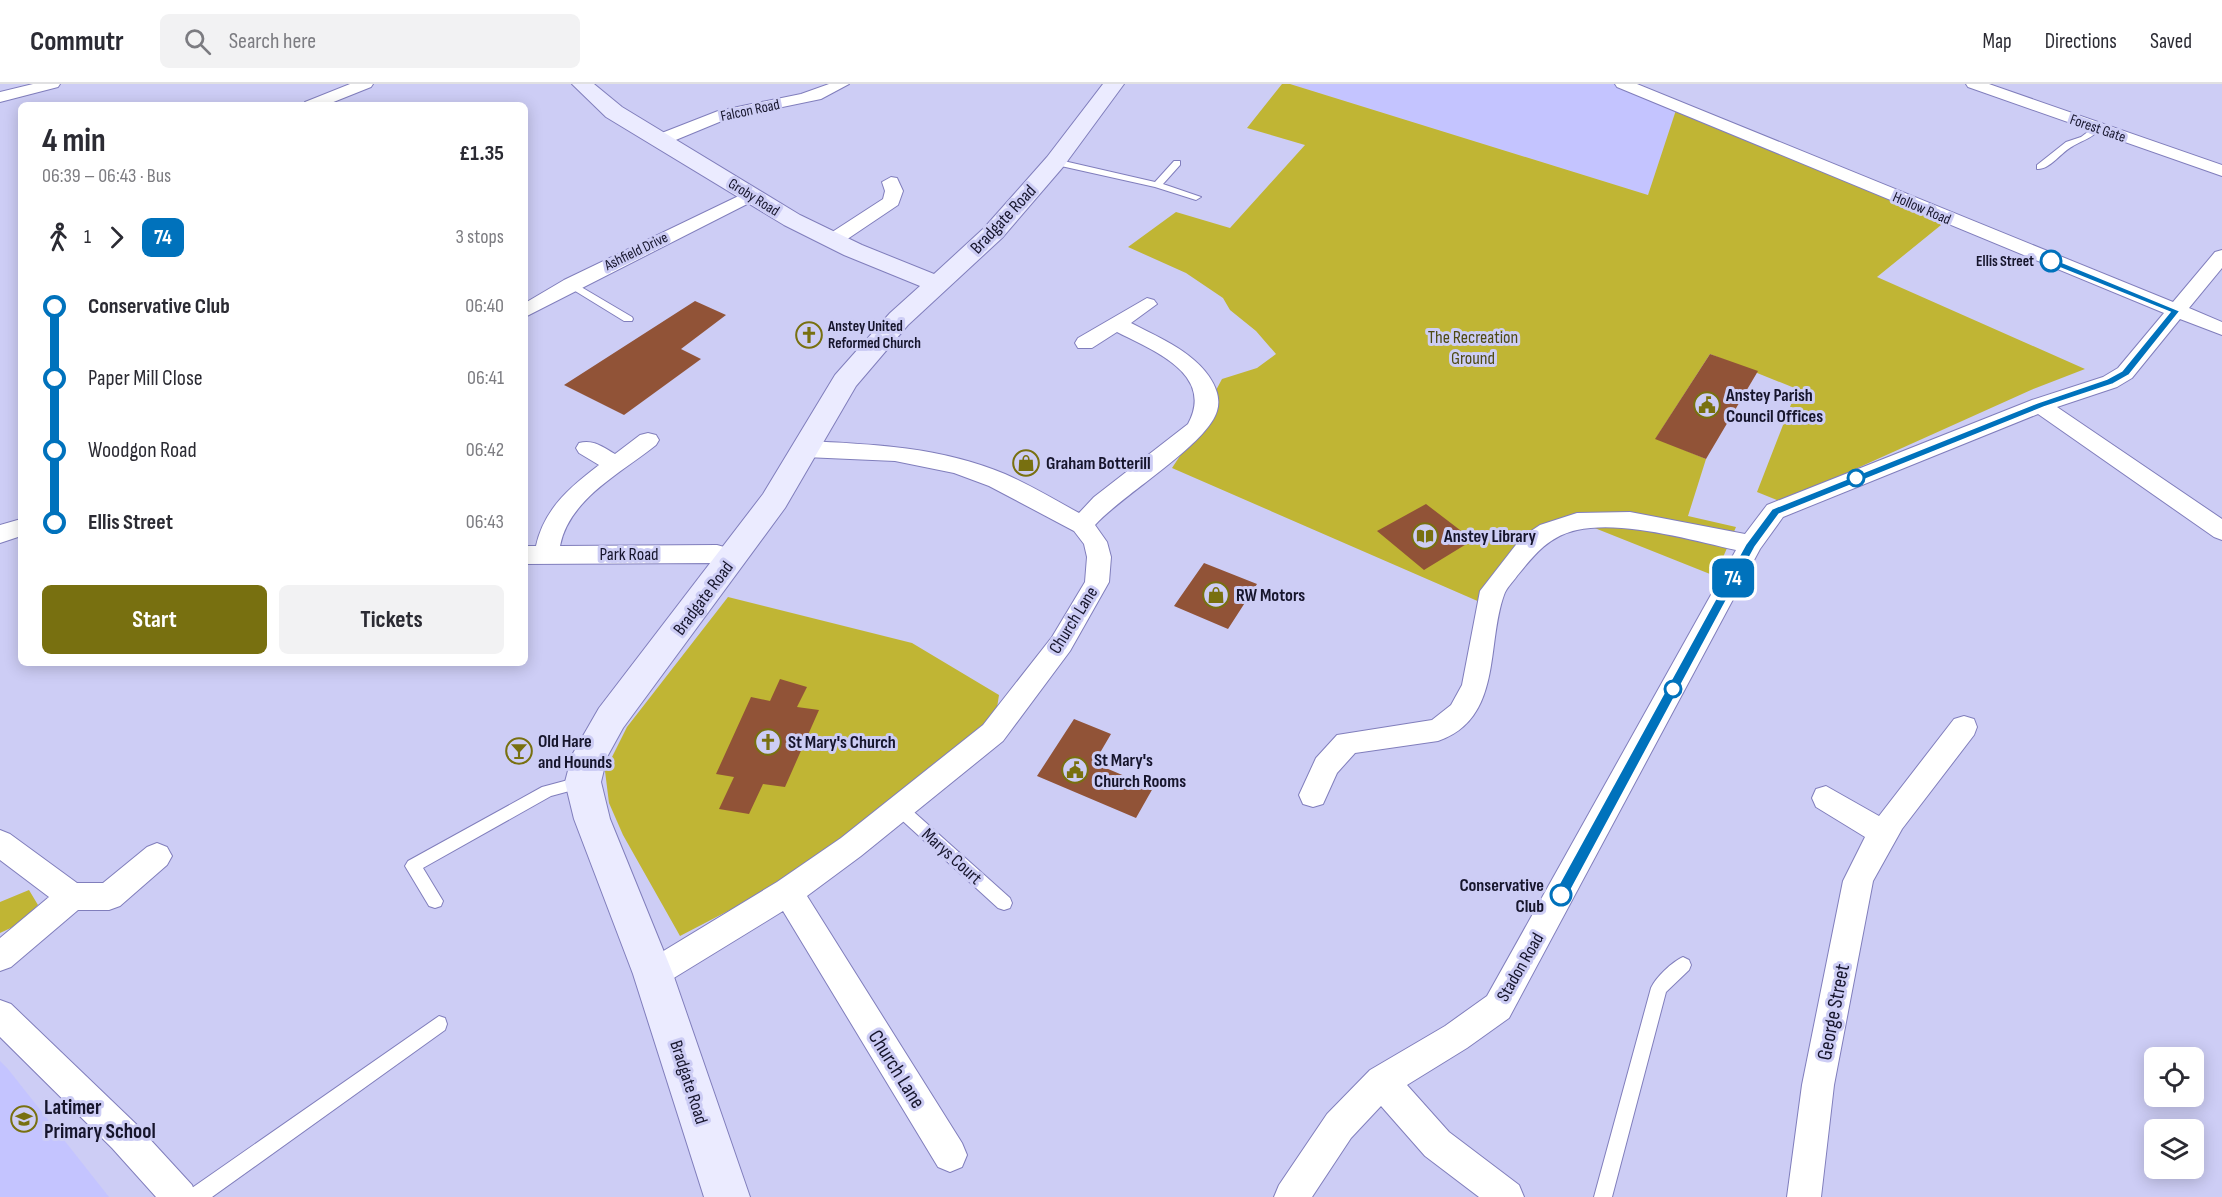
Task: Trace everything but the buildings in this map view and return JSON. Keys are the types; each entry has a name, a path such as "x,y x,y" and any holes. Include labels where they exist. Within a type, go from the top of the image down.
{"street":[{"path":"0,97 52,84"},
{"path":"318,102 365,84"},
{"name":"Groby Road","path":"582,84 614,112 749,196 833,240 939,285"},
{"name":"Falcon Road","path":"660,140 700,122 733,112 814,96 841,84"},
{"name":"Bradgate Road","path":"727,1197 653,974 592,819 583,782 590,755 611,718 774,501 845,381 873,346 993,233 1055,162 1114,84"},
{"name":"Hollow Road","path":"1623,84 2222,329"},
{"name":"Forest Gate","path":"1974,84 2222,171"},
{"path":"833,240 892,201 894,191 891,182"},
{"name":"Ashfield Drive","path":"528,309 571,284 749,196"},
{"path":"2176,311 2222,256"},
{"path":"1085,343 1147,304"},
{"name":"Stadon Road","path":"1291,1197 1339,1126 1382,1082 1456,1037 1498,1007 1751,544 1775,512 2040,405 2110,381 2125,373 2176,311"},
{"path":"805,449 895,453 958,466 997,480 1082,525 1102,503 1197,429 1205,418 1208,405 1207,389 1190,366 1118,324"},
{"path":"2040,405 2222,531"},
{"path":"536,555 558,517 573,500 648,440"},
{"path":"587,448 617,465"},
{"path":"1313,795 1326,766 1347,743 1438,730 1460,713 1475,686 1492,591 1530,543 1548,531 1577,521 1630,520 1751,544"},
{"name":"Church Lane","path":"653,974 788,892 900,809 993,733 1078,618 1097,582 1099,557 1095,542 1082,525"},
{"path":"0,534 18,527"},
{"name":"Park Road","path":"536,555 717,554 733,558"},
{"name":"George Street","path":"1804,1197 1818,1085 1858,881 1883,833 1964,727"},
{"path":"1826,798 1883,833"},
{"path":"0,843 72,897"},
{"path":"0,957 72,897 109,896 157,856"},
{"name":"Church Lane","path":"788,892 950,1155"},
{"path":"0,1015 124,1136 180,1197"},
{"path":"1382,1082 1437,1144 1507,1197"}],"lane":[{"path":"2040,167 2069,144 2084,139 2097,128"},
{"path":"1055,162 1157,185 1196,197"},
{"path":"1157,185 1177,163"},
{"path":"571,284 628,319"},
{"path":"435,901 413,866 547,791 583,782"},
{"name":"Marys Court","path":"900,809 1004,903"},
{"path":"1603,1197 1659,988 1683,965"},
{"path":"196,1197 439,1024"}],"shaded area":[{"path":"1290,84 1617,84 1676,110 1648,195"},
{"name":"Latimer Primary School","path":"0,1061 8,1069 109,1197 0,1197"}],"green space":[{"name":"The Recreation Ground","path":"1282,84 1290,84 1648,195 1676,110 1946,221 1877,277 2085,369 2031,390 1782,502 1757,492 1797,389 1710,354 1656,438 1706,459 1688,516 1736,527 1715,576 1577,521 1548,531 1489,606 1172,468 1205,418 1208,405 1222,379 1257,368 1276,354 1256,331 1230,310 1223,298 1186,273 1128,247 1176,212 1230,228 1305,145 1247,128"},
{"path":"728,597 912,643 999,695 993,733 851,847 680,936 623,835 609,803 605,771 627,727"},
{"path":"29,890 38,905 15,926 0,933 0,902"}],"bus line":[{"name":"74","path":"1561,895 1751,544 1775,512 2040,405 2110,381 2125,373 2176,311 2051,261"}],"place":[{"name":"Ellis Street","path":"2051,261"},
{"name":"Anstey United Reformed Church","path":"809,335"},
{"name":"Anstey Parish Council Offices","path":"1707,405"},
{"name":"Graham Botterill","path":"1026,463"},
{"name":"Anstey Library","path":"1425,536"},
{"name":"RW Motors","path":"1216,595"},
{"name":"St Mary's Church","path":"768,742"},
{"name":"Old Hare and Hounds","path":"519,751"},
{"name":"St Mary's Church Rooms","path":"1075,770"},
{"name":"Conservative Club","path":"1561,895"},
{"name":"Latimer Primary School","path":"24,1119"}]}
